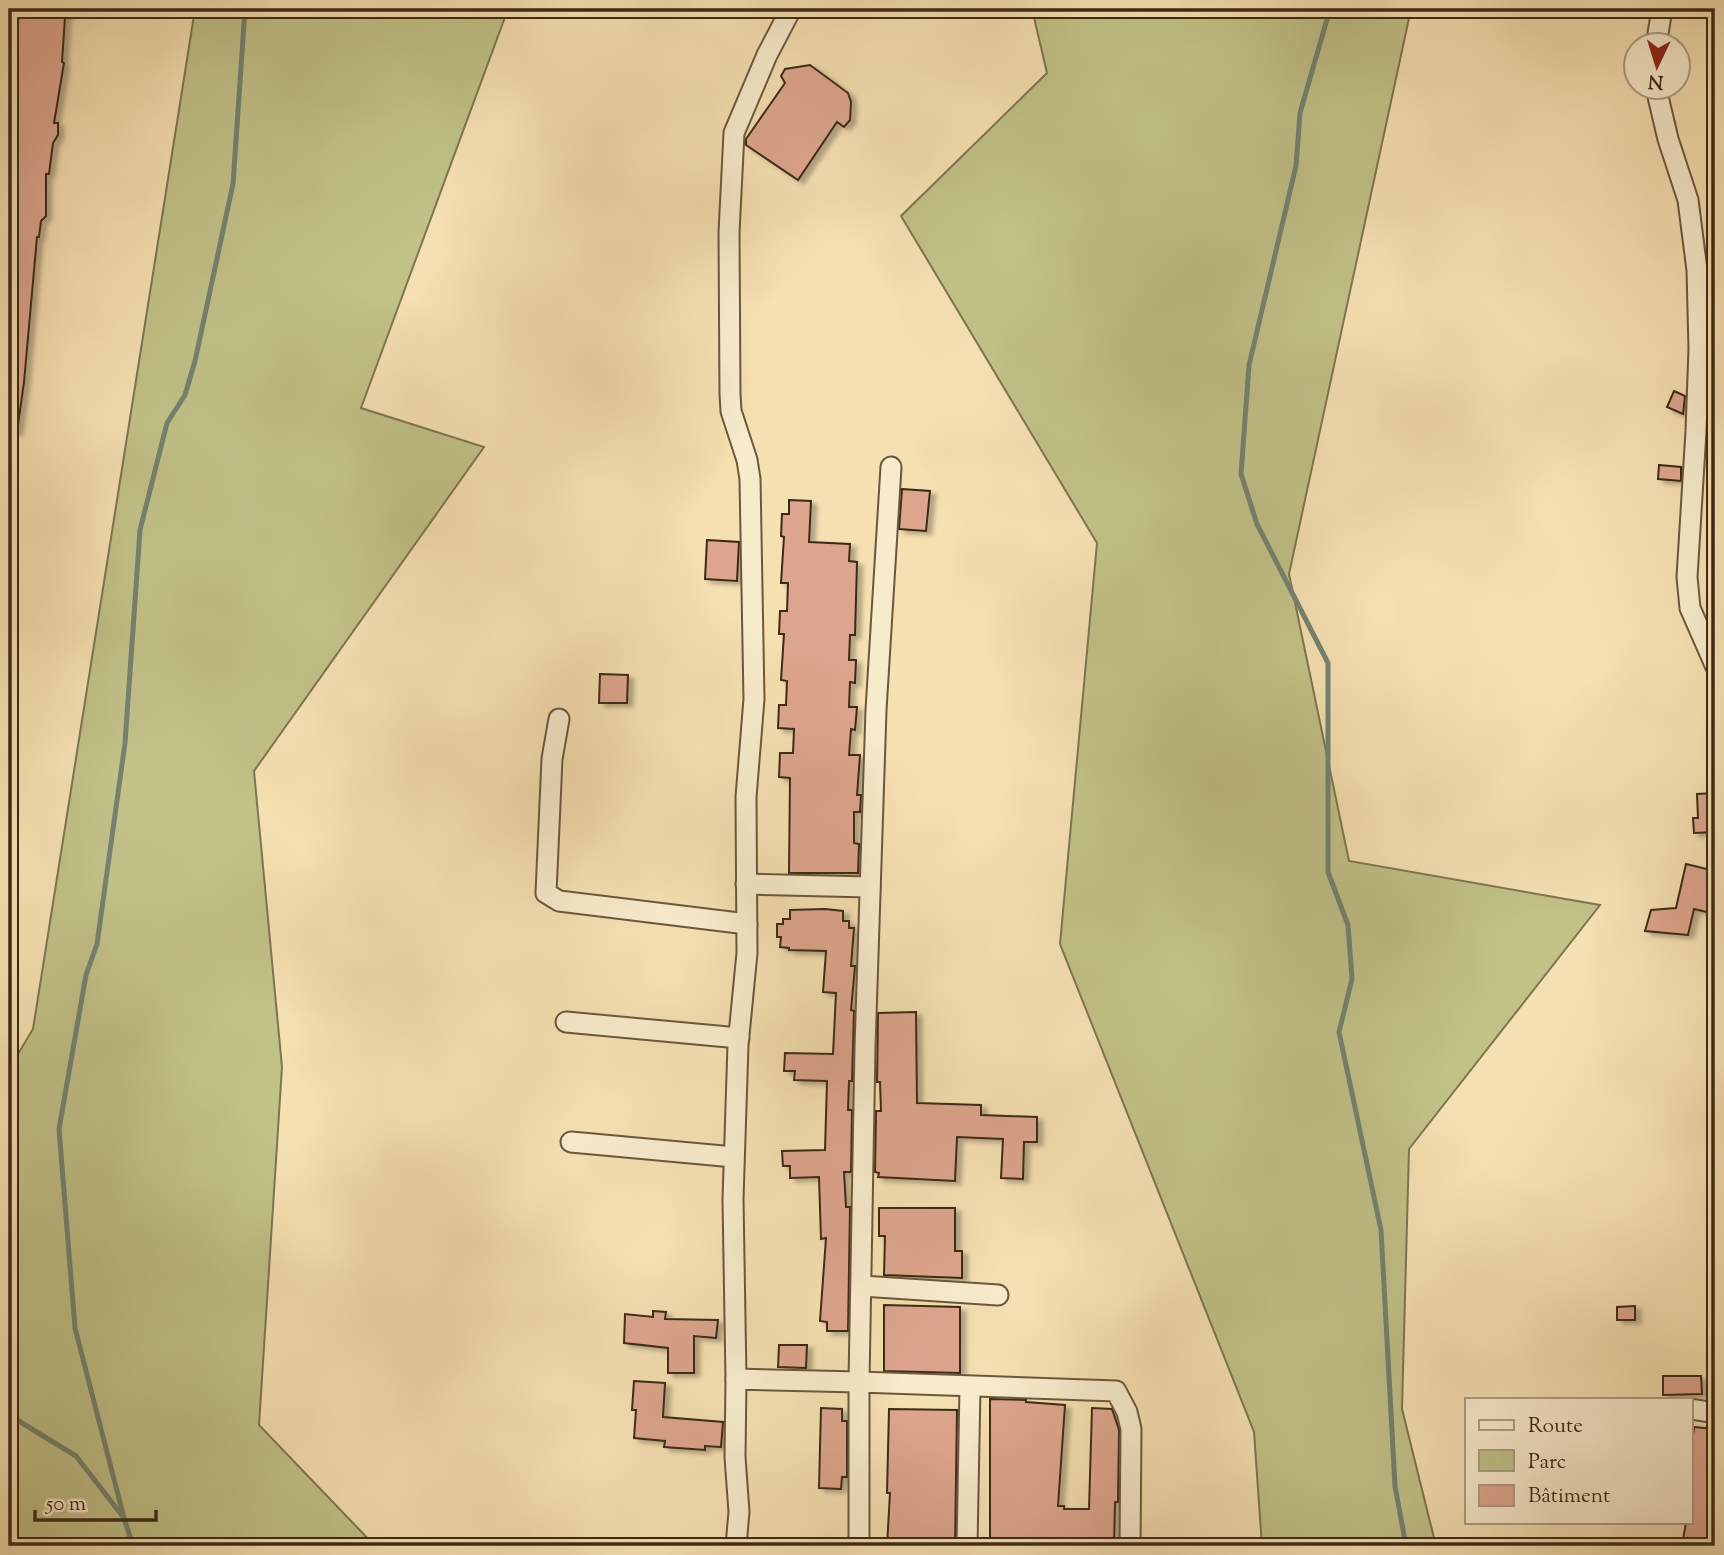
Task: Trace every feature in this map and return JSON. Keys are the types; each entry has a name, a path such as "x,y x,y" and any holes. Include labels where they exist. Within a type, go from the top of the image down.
{"street":[{"path":"736,1546 739,1512 735,1457 733,1199 739,1038 747,953 746,797 754,699 750,479 747,460 731,411 729,232 734,133 767,55 791,9"},
{"path":"1658,32 1662,9"},
{"path":"1659,102 1688,200 1697,270 1697,404 1687,577 1690,608 1715,665"},
{"path":"859,1546 865,1047 876,710 891,467"},
{"path":"559,719 552,759 547,893 559,901 747,924"},
{"path":"746,884 870,887"},
{"path":"566,1022 739,1038"},
{"path":"571,1142 734,1157"},
{"path":"862,1286 998,1295"},
{"path":"736,1379 1116,1391 1127,1412 1131,1429 1130,1546"},
{"path":"967,1546 970,1387"},
{"path":"1692,1409 1715,1413"}],"green space":[{"path":"195,9 508,9 361,408 484,447 254,771 282,1067 259,1425 375,1546 9,1546 9,1069 33,1029"},
{"path":"1032,9 1411,9 1289,574 1349,861 1600,905 1409,1149 1402,1409 1436,1546 1262,1546 1254,1432 1060,944 1097,543 901,216 1047,73"}],"building":[{"path":"19,9 71,9 65,17 64,63 54,123 58,123 58,135 53,143 49,174 46,174 46,216 41,221 37,237 17,432 9,432 9,56 16,57"},
{"path":"810,65 848,93 851,102 850,120 844,127 837,122 798,180 746,145 746,139 785,83 781,76 785,69"},
{"path":"1674,391 1685,396 1683,414 1667,407"},
{"path":"1659,465 1681,467 1681,481 1658,479"},
{"path":"902,489 930,491 926,531 899,529"},
{"path":"789,500 811,501 809,542 850,544 849,561 857,562 855,635 850,635 849,660 856,660 855,683 850,682 849,707 857,707 855,730 851,729 849,755 860,755 857,795 861,795 860,812 854,812 854,843 859,844 858,873 789,873 790,778 779,777 780,753 793,753 794,729 778,728 779,705 786,705 787,681 781,680 784,634 779,634 780,611 787,611 788,583 781,583 784,537 781,536 782,514 789,514"},
{"path":"707,540 739,542 737,581 705,579"},
{"path":"600,674 628,675 627,703 599,703"},
{"path":"1715,793 1715,832 1694,833 1693,818 1698,818 1697,794"},
{"path":"1686,864 1715,871 1715,914 1694,909 1688,935 1645,931 1651,910 1676,908"},
{"path":"790,910 843,911 843,921 849,921 849,928 854,928 851,966 855,966 851,1010 854,1011 852,1081 849,1081 848,1110 852,1110 851,1172 844,1172 846,1207 850,1207 848,1331 827,1331 827,1322 820,1321 826,1238 821,1239 819,1177 790,1178 790,1166 783,1166 782,1151 825,1150 827,1081 794,1080 795,1071 784,1071 785,1053 833,1054 836,993 823,992 826,951 789,950 780,947 781,937 777,937 777,924 783,924 783,919 790,919"},
{"path":"916,1012 917,1103 981,1105 981,1115 1037,1117 1037,1142 1024,1142 1023,1179 1001,1178 1003,1139 957,1137 955,1181 878,1177 879,1173 875,1172 876,1111 881,1111 880,1082 877,1082 878,1013"},
{"path":"879,1208 955,1208 955,1251 962,1251 962,1278 884,1275 885,1236 879,1236"},
{"path":"884,1305 960,1307 960,1373 884,1371"},
{"path":"1635,1306 1635,1320 1617,1320 1617,1307"},
{"path":"653,1311 666,1312 665,1319 718,1320 716,1338 694,1336 694,1373 668,1373 668,1348 624,1343 625,1314 653,1317"},
{"path":"779,1345 807,1345 806,1368 778,1367"},
{"path":"1663,1376 1701,1376 1702,1394 1663,1395"},
{"path":"634,1381 665,1383 663,1417 723,1422 721,1447 705,1446 705,1450 664,1447 665,1441 634,1438"},
{"path":"990,1399 1065,1405 1058,1506 1064,1506 1064,1509 1089,1509 1092,1408 1112,1409 1119,1430 1118,1502 1115,1502 1114,1546 990,1546"},
{"path":"821,1408 842,1409 842,1421 847,1421 847,1477 842,1477 841,1489 819,1488"},
{"path":"889,1409 957,1410 955,1546 887,1546 890,1493 887,1493"},
{"path":"1694,1427 1715,1429 1715,1527 1712,1546 1682,1546 1686,1524 1692,1524"}],"waterway":[{"path":"124,1518 75,1328 59,1129 86,975 97,944 125,743 140,530 167,423 185,395 195,361 233,184 245,9"},
{"path":"1330,9 1300,113 1296,166 1249,365 1241,474 1257,524 1328,663 1328,872 1348,925 1352,979 1339,1032 1381,1230 1395,1486 1406,1546"},
{"path":"9,1415 76,1456 124,1518 133,1546"}]}
